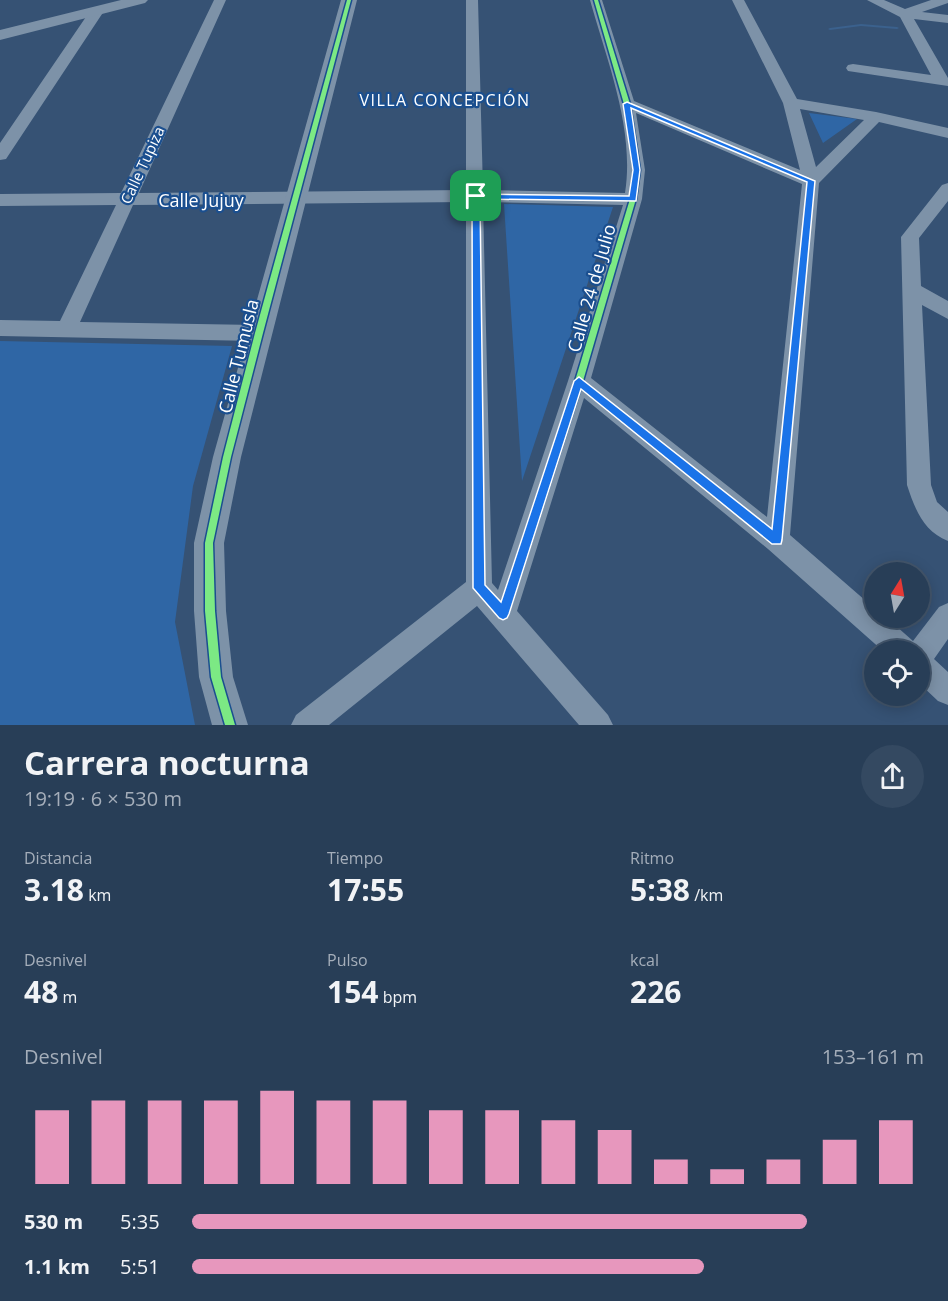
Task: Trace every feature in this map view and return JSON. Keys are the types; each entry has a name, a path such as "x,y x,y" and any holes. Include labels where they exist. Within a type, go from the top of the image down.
{"street":[{"path":"0,35 140,0"},
{"name":"Calle Tupiza","path":"66,330 220,0"},
{"name":"Calle Tumusla","path":"231,725 216,677 210,611 209,543 227,458 259,333 349,0"},
{"path":"472,0 479,588 598,725"},
{"name":"Calle 24 de Julio","path":"503,614 579,381 633,199 637,170 627,104 596,0"},
{"path":"738,0 791,103 811,181 777,540"},
{"path":"873,0 905,14 948,19"},
{"path":"905,14 944,0"},
{"path":"0,155 97,11"},
{"path":"905,14 945,81"},
{"path":"853,68 945,81"},
{"path":"791,103 876,117 948,133"},
{"path":"627,104 811,181"},
{"path":"811,181 876,117"},
{"path":"948,189 940,213 910,237 919,485 927,509 948,529"},
{"name":"Calle Jujuy","path":"0,200 476,196 633,199"},
{"path":"913,291 948,311"},
{"path":"0,328 259,333"},
{"path":"579,381 777,540 891,640"},
{"path":"306,725 479,588"},
{"path":"930,640 948,616"},
{"path":"930,674 948,691"}],"shaded area":[{"path":"809,113 857,119 823,143"},
{"path":"504,204 613,207 522,481"},
{"path":"0,341 232,346 193,486 175,622 195,725 0,725"}],"waterway":[{"path":"830,29 861,25 897,28"}],"cycle path":[{"path":"230,725 216,677 210,611 209,543 227,457 349,0"},
{"path":"503,614 579,381 633,199 637,170 627,104 596,0"}],"district":[{"name":"VILLA CONCEPCIÓN","path":"445,100"}],"route":[{"path":"627,104 811,181 777,540 579,381 503,614 479,588 476,196 633,199 637,170 627,104"}]}
